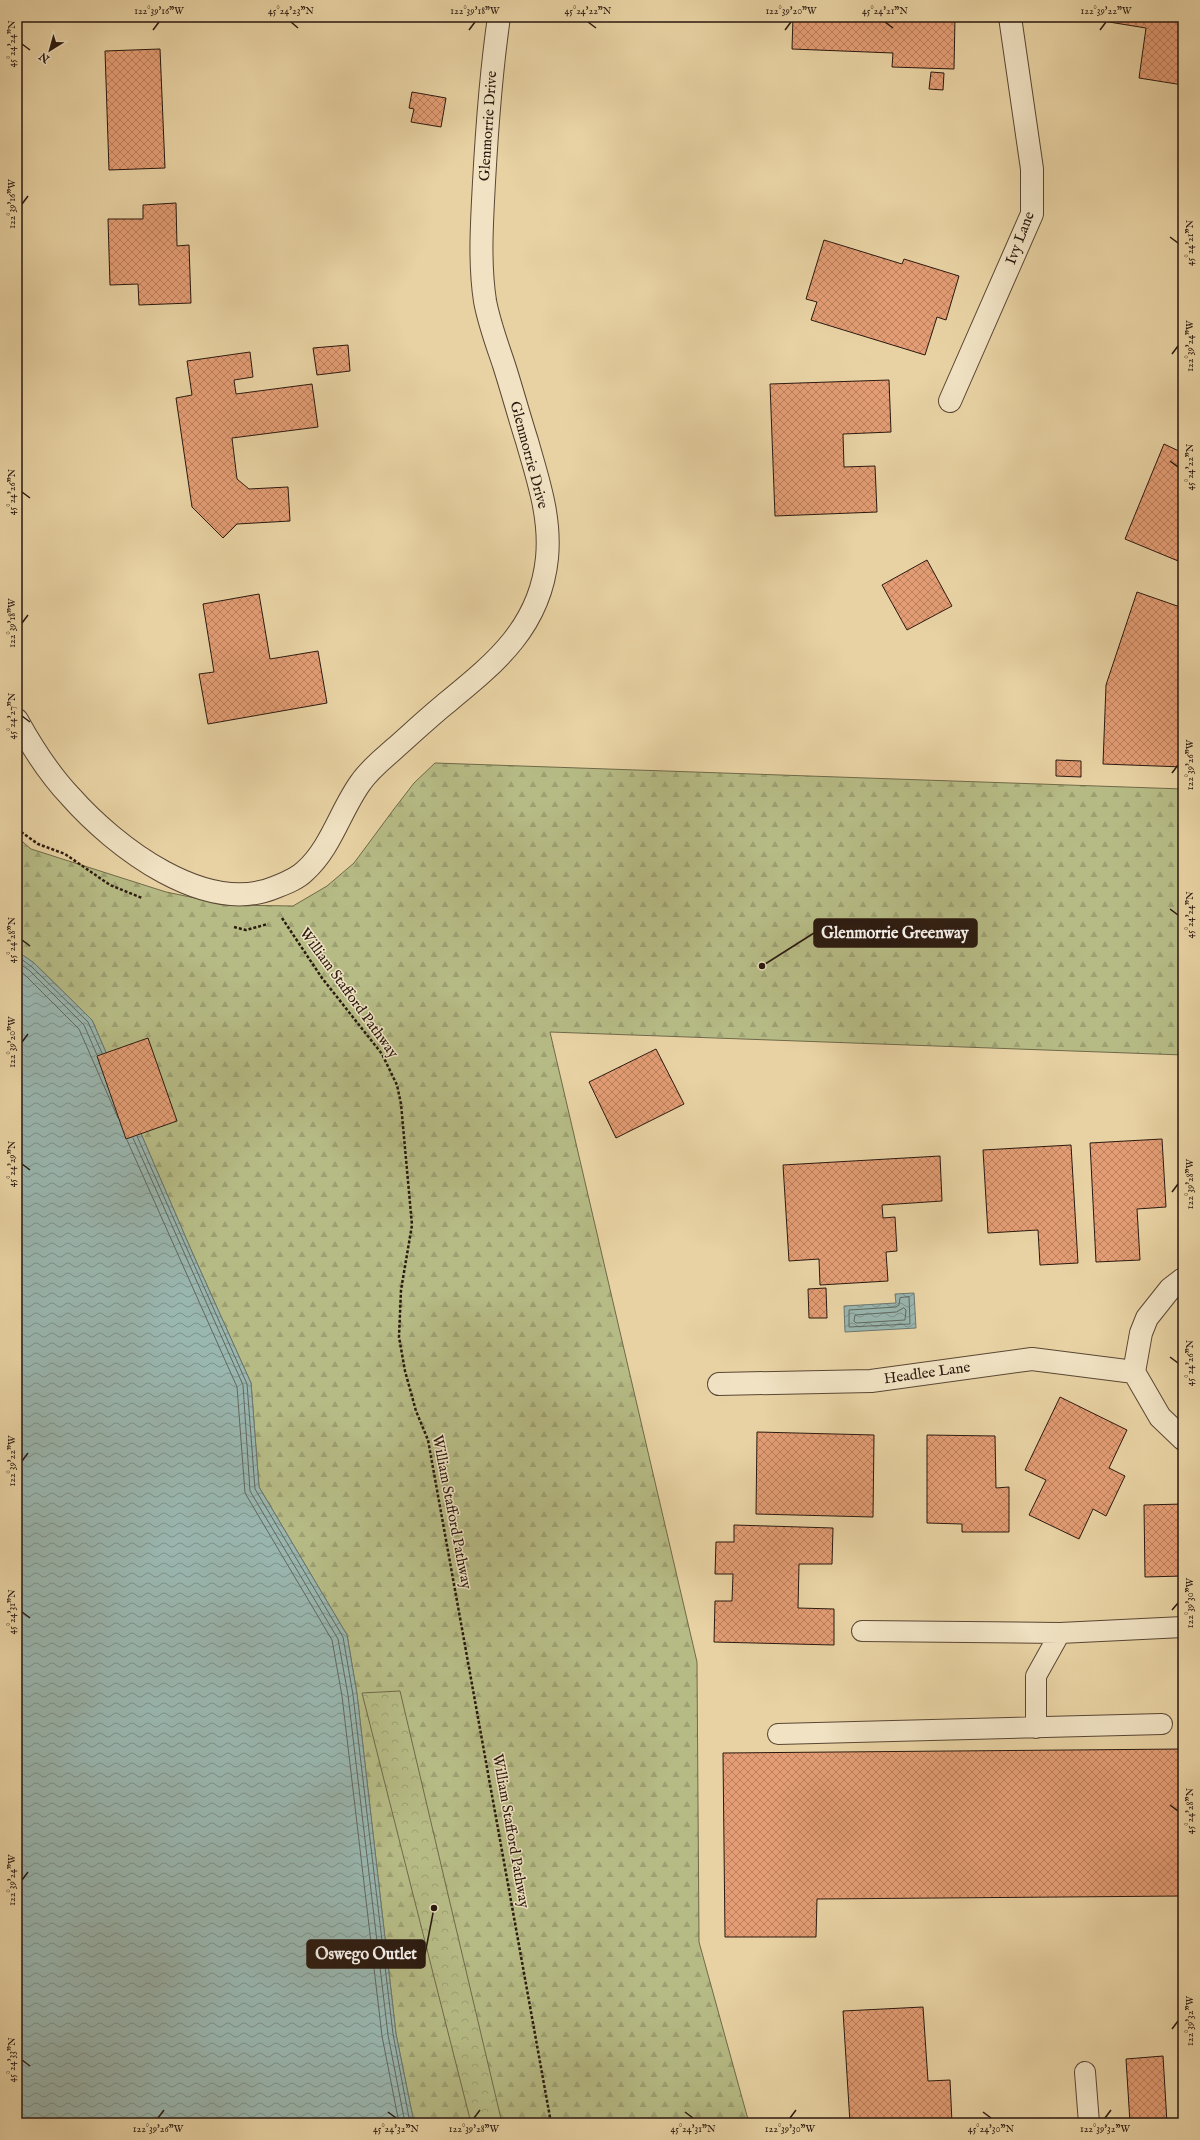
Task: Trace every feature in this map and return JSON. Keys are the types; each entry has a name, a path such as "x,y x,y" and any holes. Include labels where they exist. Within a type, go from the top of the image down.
{"street":[{"name":"Glenmorrie Drive","path":"17,720 53,776 70,796 108,834 157,867 208,890 228,895 248,895 268,891 304,873 325,845 361,781 375,766 443,706 478,679 510,645 527,624 543,581 547,557 547,529 543,496 489,319 482,278 482,216 486,148 492,65 499,17"},
{"name":"Ivy Lane","path":"950,401 1032,214 1032,169 1010,17"},
{"path":"1183,1279 1170,1289 1147,1318 1141,1333 1134,1372 1160,1417 1183,1439"},
{"name":"Headlee Lane","path":"719,1384 871,1381 1032,1358 1134,1372"}],"lane":[{"path":"862,1631 1060,1633 1183,1627"},
{"path":"1036,1728 1036,1676 1060,1633"},
{"path":"778,1734 1162,1724"},
{"path":"1084,2072 1089,2123"}],"path":[{"path":"17,829 38,844 71,858 110,884 147,900"},
{"name":"William Stafford Pathway","path":"228,925 246,930 253,930 282,918 322,978 382,1054 391,1071 401,1104 412,1225 401,1290 399,1337 405,1371 416,1411 428,1440 551,2123"}],"green space":[{"path":"435,763 1183,789 1183,1055 550,1032 697,1662 699,1942 749,2123 414,2123 396,2034 357,1694 347,1635 259,1487 251,1383 192,1252 92,1020 34,963 17,951 17,837 31,849 166,892 229,905 293,906 327,886 354,863 414,783"},
{"path":"400,1691 502,2123 471,2123 362,1693"}],"water":[{"path":"17,951 34,963 92,1020 192,1252 251,1383 259,1487 347,1635 357,1694 396,2034 414,2123 17,2123"},
{"path":"914,1293 916,1328 845,1332 844,1306 896,1303 895,1294"}],"building":[{"path":"793,17 955,17 954,69 892,67 893,53 792,49"},
{"path":"1078,17 1183,17 1183,85 1139,78 1146,28"},
{"path":"160,49 165,168 109,170 105,51"},
{"path":"931,72 944,73 943,90 929,89"},
{"path":"412,92 446,98 441,127 411,122 414,109 409,108"},
{"path":"176,203 177,246 189,245 191,303 139,305 138,284 110,285 108,219 143,219 143,205"},
{"path":"824,240 902,264 904,259 959,276 946,320 937,317 925,355 811,320 817,302 806,299"},
{"path":"348,345 350,371 317,375 313,348"},
{"path":"250,352 253,377 234,380 236,394 312,384 318,427 232,438 237,479 249,489 288,487 290,521 237,524 223,538 192,507 176,398 192,395 187,361"},
{"path":"889,380 891,432 843,434 844,467 875,466 877,512 775,516 770,384"},
{"path":"1164,444 1183,453 1183,563 1125,539"},
{"path":"927,560 952,606 907,630 882,585"},
{"path":"1137,592 1183,608 1183,767 1103,764 1106,685"},
{"path":"259,594 270,659 318,651 327,703 208,724 199,674 214,672 203,604"},
{"path":"1056,760 1081,761 1081,777 1056,776"},
{"path":"148,1038 177,1121 126,1139 97,1056"},
{"path":"656,1049 684,1104 616,1138 589,1082"},
{"path":"1162,1139 1166,1207 1137,1209 1140,1260 1096,1262 1090,1143"},
{"path":"1071,1145 1078,1263 1040,1265 1038,1230 988,1233 983,1150"},
{"path":"940,1156 942,1201 882,1205 883,1218 895,1217 897,1251 886,1252 888,1281 820,1285 819,1259 789,1261 783,1165"},
{"path":"826,1288 827,1318 809,1318 808,1289"},
{"path":"1060,1397 1127,1430 1109,1468 1125,1476 1106,1516 1093,1509 1079,1539 1029,1515 1046,1480 1025,1470"},
{"path":"757,1432 874,1435 873,1517 756,1514"},
{"path":"927,1435 995,1436 996,1488 1009,1487 1009,1532 962,1532 962,1524 927,1523"},
{"path":"1183,1504 1183,1576 1145,1577 1144,1505"},
{"path":"734,1525 833,1528 832,1564 799,1564 798,1608 834,1609 834,1645 714,1642 715,1601 732,1601 733,1574 715,1574 716,1542 734,1542"},
{"path":"1183,1749 1183,1896 817,1899 816,1937 725,1937 723,1753"},
{"path":"923,2007 928,2081 950,2080 952,2123 850,2123 843,2011"},
{"path":"1163,2056 1167,2123 1130,2123 1126,2059"}],"place":[{"name":"Glenmorrie Greenway","path":"762,966"},
{"name":"Oswego Outlet","path":"434,1908"}]}
